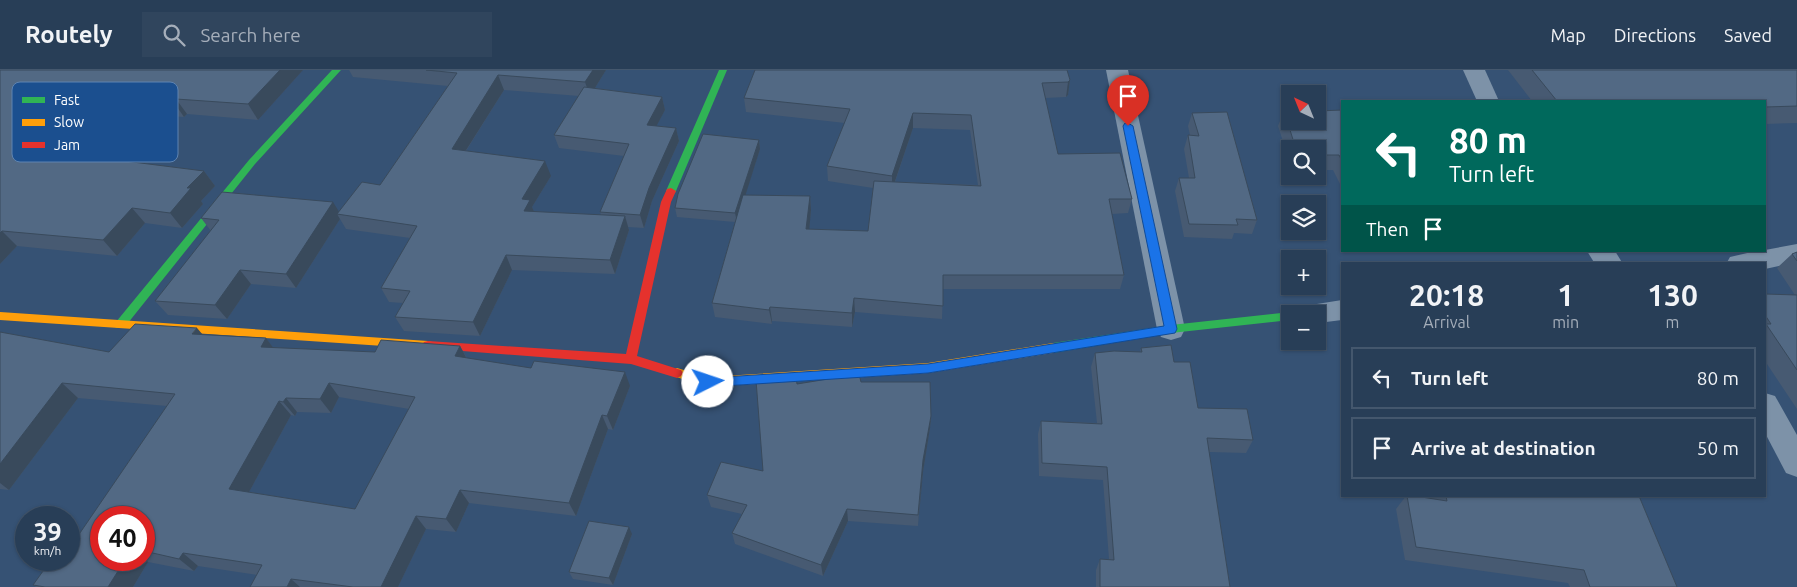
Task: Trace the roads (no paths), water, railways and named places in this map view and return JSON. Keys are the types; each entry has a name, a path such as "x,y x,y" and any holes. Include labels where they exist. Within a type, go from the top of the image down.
{"street":[{"path":"120,325 207,216 301,106 337,70"},
{"path":"631,359 666,202 723,70"},
{"path":"1116,70 1171,329"},
{"path":"1474,70 1488,100"},
{"path":"1601,252 1608,262"},
{"path":"1750,262 1797,253"},
{"path":"1326,312 1341,310"},
{"path":"0,316 631,359 708,382 928,368 1171,329 1281,317"},
{"path":"1766,407 1797,464"}]}
